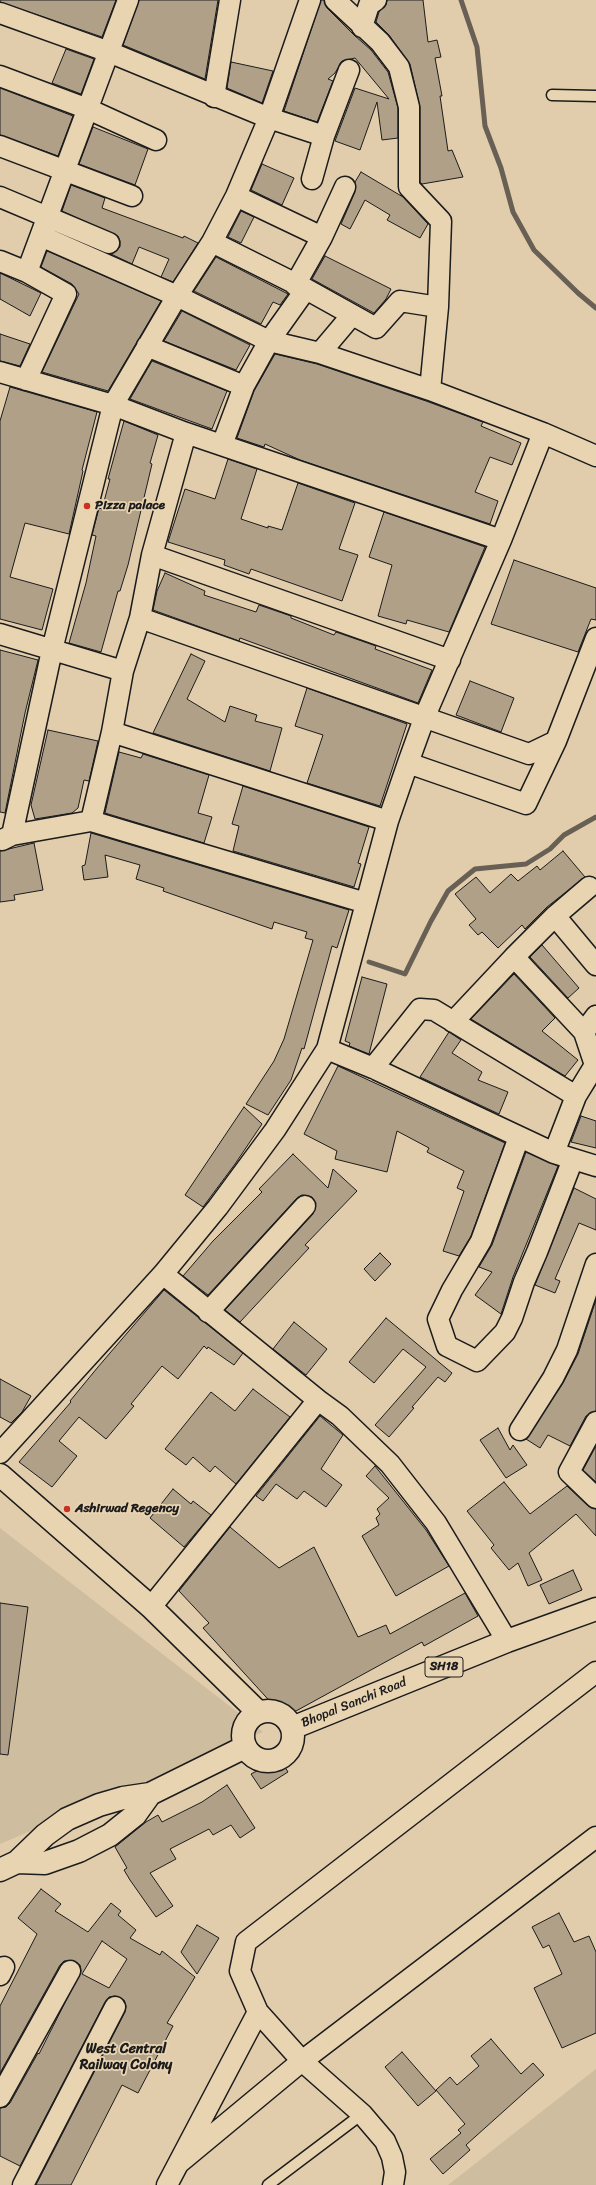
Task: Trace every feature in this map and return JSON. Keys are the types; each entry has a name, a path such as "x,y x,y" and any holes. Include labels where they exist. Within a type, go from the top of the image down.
{"main road":[{"path":"0,1475 151,1607 258,1712"},
{"name":"Bhopal Sanchi Road","path":"292,1728 507,1641 596,1609"},
{"path":"274,1711 288,1720 292,1728 292,1744 288,1752 281,1757 273,1760 260,1760 250,1753 245,1747 242,1730 246,1723 258,1712 274,1711"},
{"path":"9,1866 45,1835 67,1819 99,1805 123,1798 150,1794 245,1747"},
{"path":"9,1866 45,1863 79,1851 98,1842 110,1835 135,1815 150,1794"}],"street":[{"path":"27,272 128,0"},
{"path":"214,96 230,0"},
{"path":"310,0 269,118 236,196 212,242 177,296 112,405 6,838 91,821 366,903"},
{"path":"335,0 362,27 380,42 399,67 409,106 409,187 441,221 438,307 430,390"},
{"path":"362,27 369,5 376,0"},
{"path":"0,13 109,52 269,118 324,136"},
{"path":"312,179 324,136 349,70"},
{"path":"0,76 88,109 156,140"},
{"path":"0,146 132,196"},
{"path":"222,445 244,386 300,287 345,187"},
{"path":"236,196 322,237"},
{"path":"0,197 44,227 177,296 269,341 320,353 430,390 543,433 596,456"},
{"path":"44,227 109,243"},
{"path":"212,242 376,328 400,301 438,307"},
{"path":"0,261 27,272 66,294 26,380"},
{"path":"320,353 352,315"},
{"path":"147,346 244,386"},
{"path":"0,372 112,405 186,433 501,540"},
{"path":"91,821 112,732 123,671 140,618 152,555 186,433"},
{"path":"0,1453 163,1274 218,1207 275,1130 327,1049 388,821 408,763 425,716 501,540 543,433"},
{"path":"152,555 450,660"},
{"path":"140,618 425,716 529,754 556,741"},
{"path":"0,634 123,671"},
{"path":"408,763 526,804 556,741 596,638"},
{"path":"112,732 388,821"},
{"path":"453,1022 555,916 589,886"},
{"path":"555,916 596,965"},
{"path":"514,957 584,1032 596,1065 576,1096 563,1156 537,1252 524,1282 512,1318 505,1332 477,1361 447,1346 438,1319 452,1290 481,1241 519,1137"},
{"path":"372,1068 420,1009 434,1010 576,1096"},
{"path":"584,1032 596,1016"},
{"path":"327,1049 372,1068 519,1137 563,1156 596,1166"},
{"path":"208,1312 305,1206"},
{"path":"520,1430 553,1378 567,1350 596,1264"},
{"path":"163,1274 208,1312 340,1416 390,1464 436,1523 507,1641"},
{"path":"151,1607 318,1400"},
{"path":"596,1422 569,1472 596,1498"},
{"path":"393,2185 394,2165 385,2141 362,2114 302,2062 258,2012 240,1972 246,1942 596,1672"},
{"path":"179,2163 302,2062 593,1845"},
{"path":"0,2097 70,1972"},
{"path":"23,2185 115,2007"},
{"path":"167,2185 258,2012"}],"lane":[{"path":"552,95 596,96"},
{"path":"268,2185 362,2114"}],"shaded area":[{"path":"0,1528 263,1732 0,1844"},
{"path":"596,2069 596,2185 448,2185"}],"building":[{"path":"0,0 116,0 102,37 0,2"},
{"path":"139,0 218,0 205,79 123,45"},
{"path":"321,0 324,0 327,8 371,50 388,72 398,108 398,138 382,140 377,102 360,150 335,141 355,88 389,99 355,58 342,61 335,73 328,79 333,81 317,122 284,111"},
{"path":"387,0 423,0 428,42 437,40 441,57 435,58 442,96 440,96 448,151 452,150 463,177 422,184 420,182 420,107 410,64 389,35 376,22 379,12 386,5"},
{"path":"66,49 94,59 81,94 52,83"},
{"path":"231,62 273,71 262,103 227,88"},
{"path":"0,88 73,116 58,156 0,135"},
{"path":"93,127 148,149 135,185 79,164"},
{"path":"262,164 294,178 282,205 251,190"},
{"path":"361,172 403,197 428,224 420,238 387,220 390,215 365,200 350,229 341,224 355,192 355,182"},
{"path":"71,185 105,198 102,208 183,238 184,236 198,243 173,282 161,277 169,259 139,247 132,264 111,254 120,247 118,236 62,211"},
{"path":"241,211 254,217 241,243 228,237"},
{"path":"47,251 161,301 108,391 42,372 79,294 72,284 41,267"},
{"path":"325,256 391,289 386,299 374,313 312,279"},
{"path":"216,257 288,294 280,305 273,302 261,324 194,291"},
{"path":"0,273 41,293 30,316 0,299"},
{"path":"182,311 250,345 236,370 164,341"},
{"path":"0,334 30,344 20,366 0,361"},
{"path":"275,354 317,364 426,401 483,422 481,426 521,443 512,465 490,457 475,492 498,501 490,524 300,460 265,444 264,447 237,438 254,391"},
{"path":"152,361 227,391 212,429 130,399"},
{"path":"10,387 97,412 82,470 69,534 25,523 10,577 53,589 42,630 0,619 0,421"},
{"path":"124,421 158,435 150,463 152,464 128,565 120,591 118,591 101,652 69,643 86,583 96,536 92,535 99,508 102,509 110,479 108,479"},
{"path":"228,459 257,469 241,519 268,528 268,526 282,530 298,483 355,503 339,549 358,555 342,601 251,569 249,574 224,565 225,560 168,542 185,489 215,499"},
{"path":"384,512 485,547 449,632 407,620 406,624 378,616 392,565 369,557"},
{"path":"514,560 596,588 596,620 591,619 578,652 491,624"},
{"path":"165,573 205,591 204,595 256,612 259,605 291,616 291,618 334,635 336,632 376,646 375,649 432,670 418,703 240,638 239,641 153,610 157,591"},
{"path":"0,650 38,660 25,713 5,813 0,812"},
{"path":"191,654 205,661 187,699 225,722 230,706 257,715 255,721 282,728 270,771 153,733"},
{"path":"470,681 514,698 501,732 456,715"},
{"path":"307,688 407,724 380,806 307,783 323,735 295,726"},
{"path":"48,730 98,741 89,781 84,780 78,808 72,813 35,819 31,805"},
{"path":"119,752 141,758 143,754 209,775 198,813 212,817 204,843 105,813"},
{"path":"243,786 369,827 358,863 361,864 354,887 233,851 239,826 232,824"},
{"path":"91,833 349,910 337,948 332,946 304,1049 302,1048 291,1080 268,1115 246,1104 274,1061 284,1039 313,940 305,938 307,932 274,922 272,929 163,891 164,888 136,879 140,865 105,855 108,877 84,880 82,866 85,865"},
{"path":"34,843 43,890 14,895 15,900 0,902 0,851"},
{"path":"563,851 585,877 547,907 525,929 522,925 498,948 482,932 478,935 469,925 476,919 455,894 476,877 490,893 511,874 518,881 537,866 540,870"},
{"path":"542,945 579,988 568,998 530,957"},
{"path":"514,974 555,1018 542,1031 578,1060 565,1076 471,1019"},
{"path":"362,977 387,984 369,1054 349,1046 350,1043 345,1041"},
{"path":"449,1032 461,1040 452,1053 482,1072 478,1080 508,1092 499,1114 420,1077"},
{"path":"338,1066 505,1143 471,1236 459,1256 443,1251 464,1191 457,1188 464,1171 427,1152 429,1148 397,1131 387,1172 335,1159 337,1151 304,1134"},
{"path":"244,1107 262,1124 203,1207 185,1195"},
{"path":"581,1116 596,1121 596,1148 571,1142"},
{"path":"526,1152 558,1166 513,1277 501,1314 475,1295 492,1272 479,1267 492,1245"},
{"path":"293,1154 328,1188 333,1169 357,1191 305,1245 309,1248 240,1322 225,1310 313,1214 316,1203 312,1197 302,1195 297,1198 208,1295 183,1276 213,1241 262,1192 259,1189"},
{"path":"574,1188 596,1199 596,1230 579,1223 555,1279 560,1281 555,1293 535,1285"},
{"path":"380,1253 391,1264 375,1281 364,1269"},
{"path":"164,1290 243,1353 234,1365 208,1347 207,1349 204,1346 178,1379 162,1366 131,1404 134,1406 106,1439 79,1417 59,1441 77,1456 52,1487 19,1462"},
{"path":"596,1300 596,1411 586,1416 570,1446 548,1435 540,1448 526,1439 563,1383 578,1354"},
{"path":"386,1318 452,1373 445,1382 438,1377 389,1437 375,1425 426,1367 403,1349 374,1383 349,1362"},
{"path":"294,1322 327,1349 306,1375 273,1349"},
{"path":"0,1379 31,1396 22,1412 11,1423 0,1417"},
{"path":"253,1389 290,1417 236,1484 215,1466 210,1472 193,1457 186,1465 165,1449 211,1392 235,1411"},
{"path":"320,1416 343,1435 321,1469 342,1485 326,1507 304,1491 297,1499 276,1484 263,1501 256,1496"},
{"path":"498,1428 510,1450 513,1445 527,1465 506,1478 480,1440"},
{"path":"596,1446 596,1482 583,1470"},
{"path":"375,1466 426,1530 449,1566 396,1596 362,1536 379,1525 376,1518 380,1514 377,1509 389,1498 366,1476"},
{"path":"504,1482 530,1514 567,1486 588,1506 596,1509 596,1536 576,1514 529,1553 542,1580 528,1586 518,1563 509,1570 491,1548 494,1545 467,1511"},
{"path":"173,1489 191,1504 193,1501 211,1515 184,1547 150,1518"},
{"path":"230,1527 279,1568 314,1547 358,1637 386,1625 390,1634 465,1593 478,1616 424,1646 422,1642 296,1711 276,1708 203,1628 209,1623 179,1591"},
{"path":"573,1570 582,1590 549,1604 540,1585"},
{"path":"0,1603 28,1607 8,1755 0,1754"},
{"path":"280,1759 288,1772 261,1789 251,1774"},
{"path":"227,1785 255,1828 240,1838 231,1825 213,1835 209,1829 170,1849 176,1859 150,1873 173,1906 156,1917 124,1870 127,1868 115,1847 146,1822 158,1815 162,1822 202,1802"},
{"path":"41,1889 61,1904 55,1911 88,1932 111,1903 121,1911 118,1915 136,1930 130,1938 160,1955 162,1951 195,1977 167,2023 173,2026 138,2093 122,2085 71,2185 36,2185 125,2012 126,2006 124,2000 115,1996 109,1997 105,2002 20,2166 0,2156 0,2108 6,2107 10,2103 38,2053 39,2054 81,1971 80,1965 75,1961 64,1961 60,1965 0,2073 0,2006 37,1934 18,1918","holes":["102,1941 127,1959 109,1988 82,1974"]},
{"path":"559,1913 574,1942 589,1936 596,1952 596,2033 562,2048 534,1988 562,1974 549,1945 543,1948 532,1927"},
{"path":"197,1925 219,1938 197,1974 181,1952"},
{"path":"491,2039 521,2074 533,2063 544,2075 466,2145 470,2150 443,2174 430,2159 461,2133 458,2130 465,2124 436,2090 450,2077 457,2085 479,2066 471,2056"},
{"path":"402,2052 436,2091 418,2106 385,2067"}],"waterway":[{"path":"461,0 477,47 485,126 501,168 513,212 534,250 578,293 596,308"},
{"path":"369,962 405,974 431,921 448,891 475,869 526,864 550,849 564,835 596,817"}],"place":[{"name":"Pizza palace","path":"87,506"},
{"name":"Ashirwad Regency","path":"67,1509"}],"district":[{"name":"West Central Railway Colony","path":"126,2058"}]}
